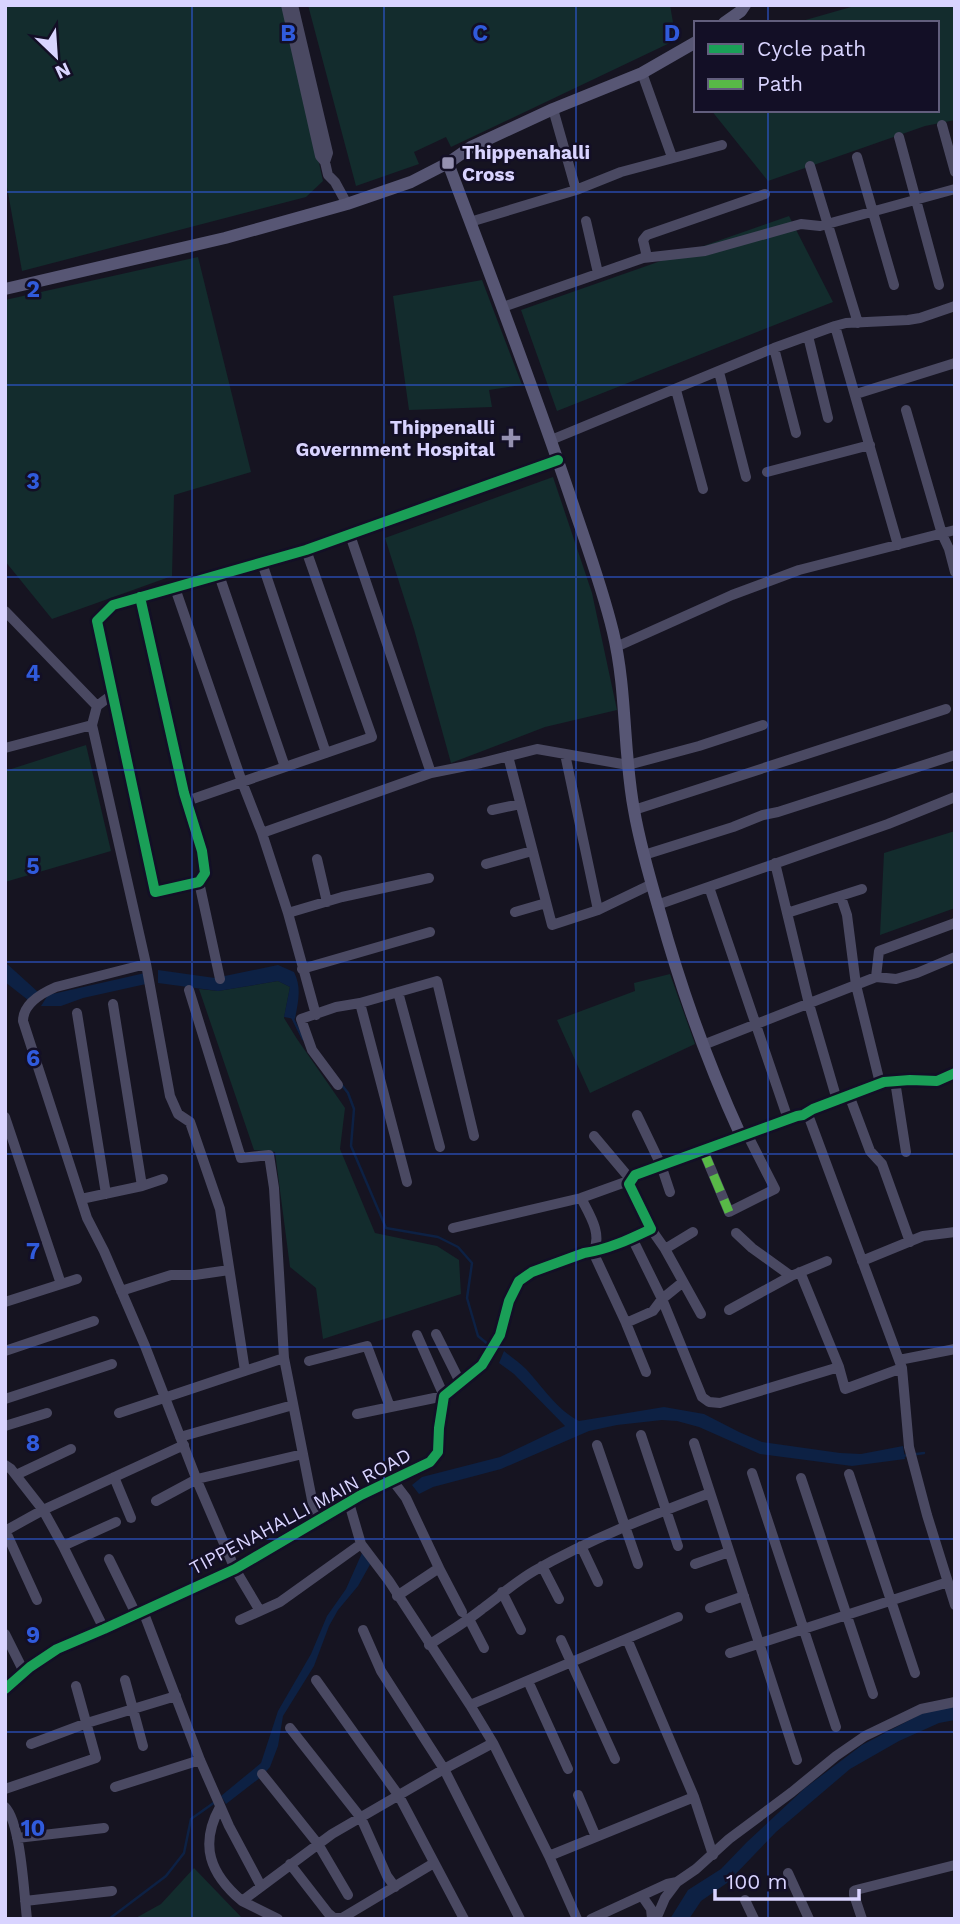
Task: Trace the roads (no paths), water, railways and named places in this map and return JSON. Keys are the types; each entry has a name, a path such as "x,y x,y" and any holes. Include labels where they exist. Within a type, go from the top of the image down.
{"street":[{"path":"286,5 320,156 346,204"},
{"path":"293,5 328,153 325,163"},
{"path":"727,21 745,5"},
{"path":"5,289 225,238 346,204 411,182 448,163 471,147 553,109 642,73 694,43"},
{"path":"642,73 672,157"},
{"path":"553,109 576,190"},
{"path":"942,125 955,172"},
{"path":"899,137 939,285"},
{"path":"470,222 576,190 621,172 722,145"},
{"path":"858,157 894,285"},
{"path":"448,163 551,440 614,634 634,810 673,960 716,1081 775,1189 729,1212 703,1150"},
{"path":"810,166 858,323"},
{"path":"503,307 648,257 705,251 801,224 820,226 955,189"},
{"path":"648,257 643,240 647,235 765,194"},
{"path":"586,221 598,273"},
{"path":"551,440 774,348 835,326 908,320 955,306"},
{"path":"835,326 898,545"},
{"path":"808,336 828,418"},
{"path":"774,348 796,433"},
{"path":"856,394 955,363"},
{"path":"719,372 746,477"},
{"path":"676,390 703,489"},
{"path":"906,410 955,572"},
{"path":"767,472 870,445"},
{"path":"140,597 187,801 202,851 205,873 199,882 155,892 97,621 113,605 140,597 175,588 306,550 558,460"},
{"path":"616,647 732,595 799,570 955,530"},
{"path":"350,535 431,773"},
{"path":"187,801 372,737 306,550"},
{"path":"262,563 326,753"},
{"path":"219,575 285,767"},
{"path":"175,588 262,833 316,1015"},
{"path":"5,611 97,706"},
{"path":"113,694 97,706 92,725 146,964 170,1096 178,1114 190,1122 220,1209 245,1371"},
{"path":"634,810 946,709"},
{"path":"5,748 92,725"},
{"path":"262,833 431,773 537,749 628,765 763,725"},
{"path":"565,754 598,910"},
{"path":"644,855 733,827 763,814 790,808 955,755"},
{"path":"508,756 552,925 598,910 652,884"},
{"path":"657,905 888,824 955,797"},
{"path":"492,810 520,804"},
{"path":"486,864 532,851"},
{"path":"317,859 327,901"},
{"path":"775,863 809,1004 843,1098 870,1151 882,1164 910,1242"},
{"path":"288,914 327,901 429,878"},
{"path":"199,882 219,979"},
{"path":"709,887 788,1119"},
{"path":"787,913 862,890"},
{"path":"841,897 847,915 856,985 880,1083"},
{"path":"515,912 546,903"},
{"path":"876,977 879,951 955,923"},
{"path":"302,969 430,932"},
{"path":"703,1045 876,977 896,979 955,957"},
{"path":"146,964 56,987 38,996 23,1015 25,1028 87,1218 121,1291 235,1569 260,1611"},
{"path":"338,1085 312,1050 302,1019 336,1007 360,1003 437,981 474,1136"},
{"path":"189,990 241,1158 270,1155 284,1359 316,1520"},
{"path":"398,992 440,1147"},
{"path":"360,1003 407,1182"},
{"path":"113,1004 142,1186"},
{"path":"77,1013 106,1194"},
{"path":"701,1314 630,1188 635,1175 803,1115 880,1083 937,1081 955,1073"},
{"path":"895,1081 906,1152"},
{"path":"638,1115 670,1192"},
{"path":"803,1115 810,1120 900,1364 910,1451 955,1605"},
{"path":"5,1118 9,1142 61,1284"},
{"path":"594,1136 631,1180"},
{"path":"81,1199 163,1179"},
{"path":"453,1228 581,1198 631,1180"},
{"path":"581,1198 596,1231 598,1243 593,1252"},
{"path":"357,1414 444,1396 482,1365 500,1335 509,1301 519,1281 532,1272 651,1229"},
{"path":"665,1248 693,1232"},
{"path":"862,1261 923,1236 955,1232"},
{"path":"736,1233 752,1248 796,1274 839,1367 845,1389 900,1364 955,1349"},
{"path":"632,1238 662,1299 702,1397 709,1402 720,1404 839,1367"},
{"path":"593,1252 646,1372"},
{"path":"729,1310 796,1274 827,1261"},
{"path":"121,1291 171,1275 229,1270"},
{"path":"6,1299 77,1279"},
{"path":"626,1323 653,1311 662,1299 683,1282"},
{"path":"5,1351 94,1321"},
{"path":"436,1334 460,1382"},
{"path":"417,1335 444,1396"},
{"path":"309,1361 367,1346 390,1407"},
{"path":"119,1413 284,1359"},
{"path":"5,1399 112,1364"},
{"name":"TIPPENAHALLI MAIN ROAD","path":"5,1689 57,1649 235,1569 348,1503 399,1489 436,1457 444,1396"},
{"path":"37,1600 5,1531 182,1441 293,1405"},
{"path":"5,1426 47,1413"},
{"path":"641,1435 678,1546"},
{"path":"694,1443 797,1760"},
{"path":"597,1446 638,1564"},
{"path":"16,1475 71,1449"},
{"path":"156,1501 197,1479 303,1454"},
{"path":"5,1465 43,1510 104,1629"},
{"path":"752,1473 836,1727"},
{"path":"849,1474 915,1673"},
{"path":"114,1476 131,1518"},
{"path":"801,1478 873,1694"},
{"path":"399,1489 484,1648"},
{"path":"429,1645 466,1616 542,1566 581,1546 710,1493"},
{"path":"348,1503 365,1549 471,1705 493,1743 577,1919"},
{"path":"63,1546 116,1522"},
{"path":"581,1546 598,1582"},
{"path":"240,1620 280,1602 365,1549"},
{"path":"695,1564 729,1552"},
{"path":"108,1559 140,1613 217,1800 261,1886"},
{"path":"542,1566 559,1599"},
{"path":"397,1596 439,1568"},
{"path":"730,1653 891,1601 949,1577"},
{"path":"502,1592 521,1630"},
{"path":"710,1608 744,1596"},
{"path":"471,1705 678,1617"},
{"path":"363,1630 381,1671 444,1769 520,1919"},
{"path":"5,1634 24,1672"},
{"path":"627,1639 694,1797 713,1855"},
{"path":"561,1640 615,1759"},
{"path":"125,1680 142,1746"},
{"path":"316,1680 399,1796 464,1919"},
{"path":"528,1681 568,1769"},
{"path":"5,1789 96,1758 76,1686"},
{"path":"31,1744 87,1723 176,1696"},
{"path":"654,1919 677,1882 836,1756 865,1736 920,1709 955,1702"},
{"path":"290,1728 361,1818 383,1868 395,1886"},
{"path":"242,1901 318,1844 493,1743"},
{"path":"115,1787 200,1760"},
{"path":"262,1774 318,1844 348,1895"},
{"path":"578,1796 596,1837"},
{"path":"549,1856 694,1797"},
{"path":"217,1800 208,1841 211,1861 231,1892 242,1901 278,1919"},
{"path":"5,1807 9,1810 17,1838 27,1919"},
{"path":"17,1838 104,1828"},
{"path":"290,1864 328,1913 334,1918 342,1918 434,1863"},
{"path":"862,1919 854,1895 856,1889 955,1865"},
{"path":"788,1873 808,1919"},
{"path":"591,1919 667,1884 677,1882"},
{"path":"24,1900 112,1891"},
{"path":"642,1896 654,1919"},
{"path":"746,1900 754,1919"}],"water":[{"path":"5,962 38,992 28,1000 5,982"},
{"path":"278,965 294,972 298,984 295,1019 284,1017 290,987 278,981 218,991 158,983 158,970 215,978"},
{"path":"145,973 146,984 83,998 61,1006 41,1006 48,995"},
{"path":"504,1351 526,1369 557,1404 579,1421 664,1407 704,1414 762,1442 861,1454 903,1446 905,1459 852,1466 760,1454 699,1427 662,1420 589,1431 501,1469 433,1487 419,1494 412,1485 422,1477 500,1457 565,1426 514,1374 499,1363"},
{"path":"362,1553 372,1561 358,1586 338,1610 314,1666 283,1716 278,1746 270,1767 226,1804 221,1796 261,1763 278,1711 311,1654 327,1616 346,1589"},
{"path":"955,1706 955,1720 939,1723 899,1741 850,1769 776,1832 727,1883 701,1901 689,1919 670,1919 688,1890 721,1869 805,1788 862,1745 921,1714"}],"waterway":[{"path":"292,1017 303,1039"},
{"path":"341,1084 354,1109 351,1146 386,1228 438,1237 458,1247 472,1263 467,1298 478,1336 489,1345"},
{"path":"902,1456 924,1453"},
{"path":"109,1919 166,1876 184,1853 191,1819 215,1802"}],"place":[{"name":"Thippenahalli Cross","path":"448,163"},
{"name":"Thippenalli Government Hospital","path":"511,438"}]}
